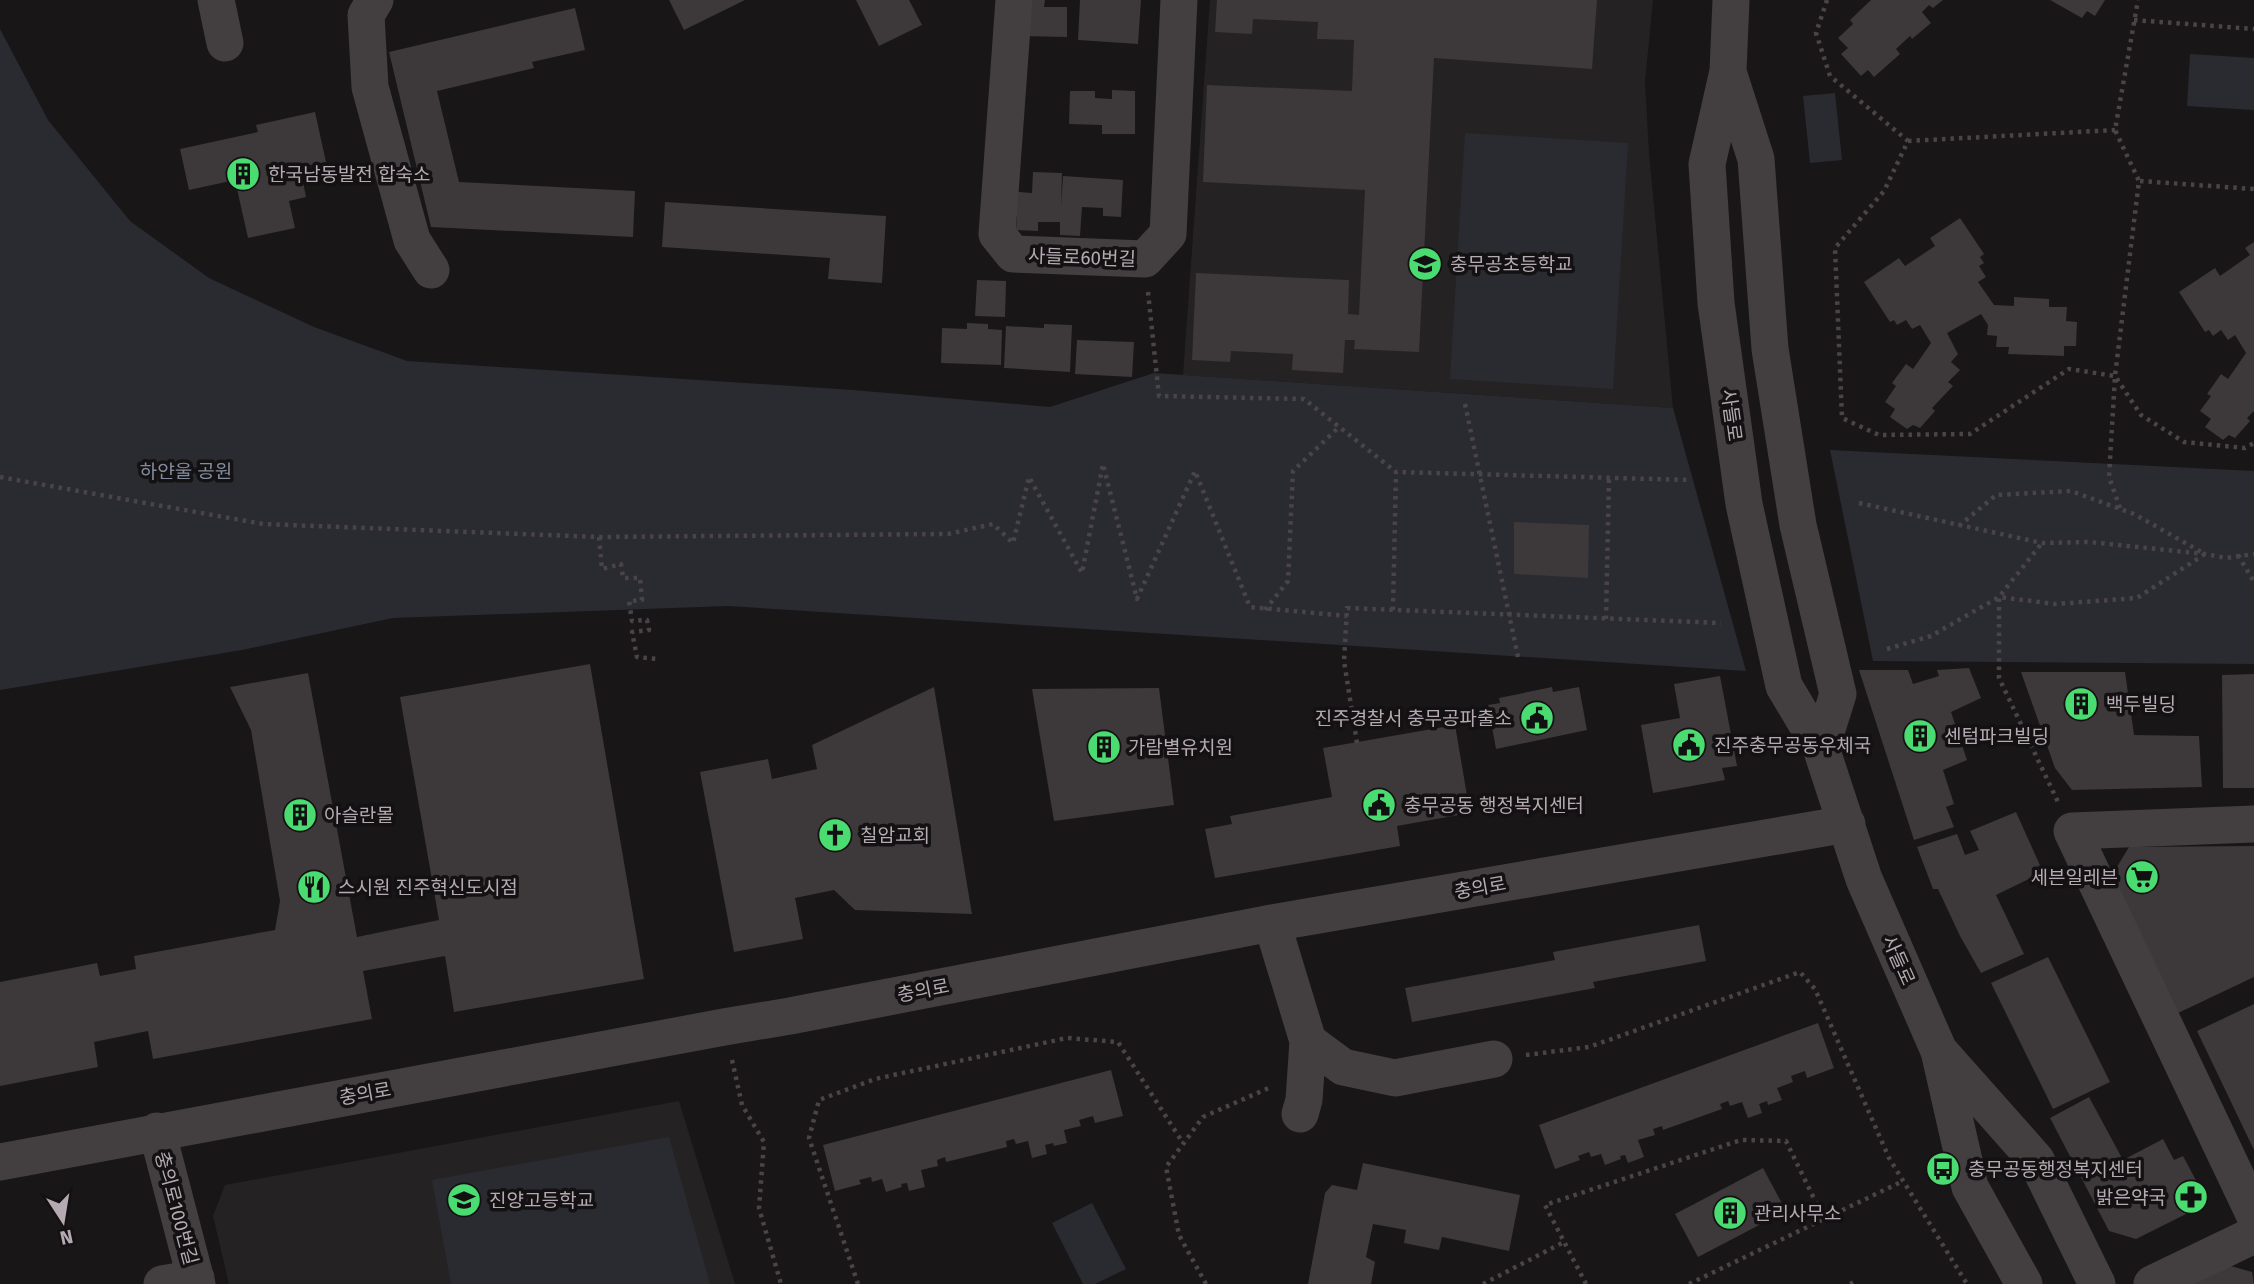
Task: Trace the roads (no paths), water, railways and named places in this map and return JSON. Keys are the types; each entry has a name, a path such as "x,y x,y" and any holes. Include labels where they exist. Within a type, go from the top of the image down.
{"street":[{"path":"216,0 225,43"},
{"path":"375,0 366,15 370,87 412,240 431,270"},
{"name":"사들로60번길","path":"1014,0 996,234 1013,254 1145,259 1168,234 1179,0"},
{"name":"사들로","path":"1731,0 1728,71 1707,164 1716,303 1744,503 1784,686 1821,748 1864,880 1939,1051 1970,1187 2024,1284"},
{"name":"사들로","path":"1728,71 1756,159 1770,349 1798,525 1838,694 1821,748"},
{"name":"충의로","path":"0,1162 790,1016 1272,923 1847,824"},
{"path":"2254,824 2072,831 2254,1214"},
{"path":"1272,923 1307,1056 1304,1100 1300,1114"},
{"name":"사들로","path":"1939,1051 2036,1160 2097,1284"},
{"path":"1307,1056 1395,1078 1494,1059"},
{"name":"충의로100번길","path":"157,1131 185,1282"},
{"path":"2152,1284 2254,1235"}],"place":[{"name":"한국남동발전 합숙소","path":"243,174"},
{"name":"충무공초등학교","path":"1425,264"},
{"name":"백두빌딩","path":"2081,704"},
{"name":"진주경찰서 충무공파출소","path":"1537,718"},
{"name":"센텀파크빌딩","path":"1920,736"},
{"name":"진주충무공동우체국","path":"1689,745"},
{"name":"가람별유치원","path":"1104,747"},
{"name":"충무공동 행정복지센터","path":"1379,805"},
{"name":"아슬란몰","path":"300,815"},
{"name":"칠암교회","path":"835,835"},
{"name":"세븐일레븐","path":"2142,877"},
{"name":"스시원 진주혁신도시점","path":"314,887"},
{"name":"충무공동행정복지센터","path":"1943,1169"},
{"name":"밝은약국","path":"2191,1197"},
{"name":"진양고등학교","path":"464,1200"},
{"name":"관리사무소","path":"1730,1213"}],"park label":[{"name":"하얀울 공원","path":"186,471"}]}
